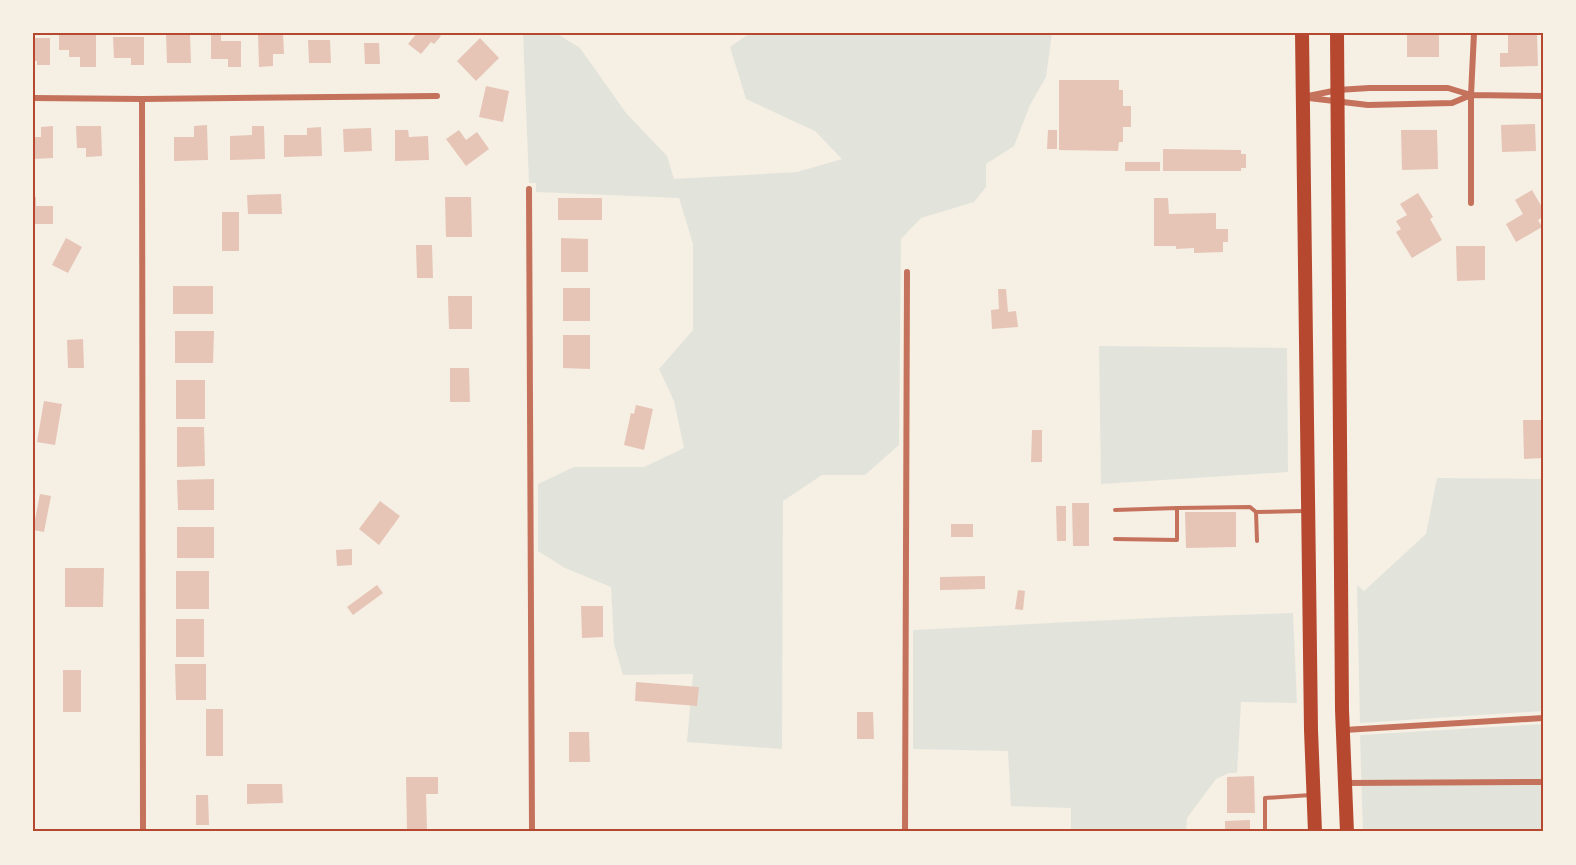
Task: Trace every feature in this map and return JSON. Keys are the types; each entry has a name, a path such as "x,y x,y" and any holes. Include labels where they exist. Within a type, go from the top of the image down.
{"highway":[{"path":"1302,33 1311,730 1315,832"},
{"path":"1337,33 1343,730 1347,832"}],"street":[{"path":"1471,203 1471,95 1474,33"},
{"path":"1303,97 1448,88 1471,95 1543,96"},
{"path":"1303,97 1338,95 1368,105 1452,103 1471,95"},
{"path":"33,98 437,96"},
{"path":"142,99 143,832"},
{"path":"529,189 532,832"},
{"path":"905,832 907,272"},
{"path":"1343,730 1543,718"},
{"path":"1344,783 1543,782"}],"lane":[{"path":"1115,510 1250,507 1256,512 1308,511"},
{"path":"1115,538 1177,540 1177,508"},
{"path":"1256,512 1257,542"},
{"path":"1265,832 1265,798 1314,795"}],"shaded area":[{"path":"523,33 556,33 580,48 626,113 667,156 674,179 797,172 842,159 815,131 746,99 730,47 750,33 1052,33 1046,77 1030,105 1014,146 986,164 986,187 974,202 921,218 901,239 899,445 865,475 822,475 783,501 782,749 687,742 693,674 623,675 614,644 611,587 565,568 538,551 538,484 574,467 644,467 684,448 674,401 659,369 693,330 693,244 679,198 536,192 536,183 529,183"},
{"path":"1099,346 1287,348 1288,472 1101,484"},
{"path":"1437,478 1543,479 1543,711 1360,723 1357,585 1364,591 1426,534"},
{"path":"1293,613 1297,703 1241,702 1237,773 1229,773 1216,779 1187,818 1186,832 1071,832 1071,808 1011,806 1008,751 913,749 913,630"},
{"path":"1543,724 1543,832 1363,832 1360,735"}],"building":[{"path":"59,33 96,33 96,67 80,67 80,57 69,57 69,50 59,50"},
{"path":"166,33 190,33 191,63 167,63"},
{"path":"211,33 221,33 221,41 241,41 241,67 228,67 228,59 211,59"},
{"path":"283,33 284,54 273,54 273,66 259,67 258,34"},
{"path":"417,33 437,33 441,36 434,44 431,42 421,54 408,44"},
{"path":"1407,33 1439,33 1439,57 1407,57"},
{"path":"1508,33 1537,33 1538,66 1500,67 1500,53 1508,53"},
{"path":"113,37 144,37 144,65 131,65 131,58 114,58"},
{"path":"33,38 50,38 50,65 37,65 37,61 33,61"},
{"path":"480,38 499,58 476,81 457,61"},
{"path":"308,40 330,40 331,63 309,63"},
{"path":"364,43 379,43 380,64 365,64"},
{"path":"1059,80 1119,80 1119,90 1123,90 1123,106 1131,106 1131,127 1123,127 1123,142 1119,142 1118,151 1059,150"},
{"path":"486,86 509,91 503,122 479,117"},
{"path":"1535,124 1536,151 1502,152 1501,125"},
{"path":"207,125 208,160 174,161 174,137 194,137 194,126"},
{"path":"53,126 53,158 33,159 33,137 41,137 41,127"},
{"path":"76,126 101,126 102,156 86,157 86,148 77,148"},
{"path":"252,126 264,126 265,159 230,160 230,136 252,135"},
{"path":"321,127 322,156 284,157 284,135 307,135 307,128"},
{"path":"371,128 372,151 344,152 343,129"},
{"path":"395,130 408,130 409,137 428,136 429,160 395,161"},
{"path":"459,130 466,140 477,132 489,149 466,166 446,139"},
{"path":"1048,130 1057,130 1057,149 1047,149"},
{"path":"1401,130 1437,130 1438,169 1402,170"},
{"path":"1163,149 1241,150 1241,154 1246,154 1246,168 1241,168 1241,171 1163,171"},
{"path":"1125,162 1160,162 1160,171 1125,171"},
{"path":"1532,190 1543,209 1543,217 1538,220 1542,227 1516,242 1506,224 1523,214 1515,200"},
{"path":"1418,193 1433,217 1430,219 1442,240 1412,258 1396,232 1401,229 1396,221 1407,215 1400,204"},
{"path":"281,194 282,214 248,214 247,195"},
{"path":"33,197 36,197 36,206 53,206 53,224 33,224"},
{"path":"445,197 471,197 472,237 446,237"},
{"path":"558,198 602,198 602,220 558,220"},
{"path":"1154,198 1168,198 1169,214 1216,213 1216,229 1228,229 1228,242 1223,242 1223,252 1194,253 1194,248 1176,249 1176,246 1154,246"},
{"path":"222,212 239,212 239,251 222,251"},
{"path":"66,238 82,247 68,273 52,265"},
{"path":"561,238 588,239 588,272 561,272"},
{"path":"416,245 432,245 433,278 417,278"},
{"path":"1456,246 1485,246 1485,280 1457,281"},
{"path":"173,286 213,286 213,314 173,314"},
{"path":"563,288 590,288 590,321 563,321"},
{"path":"998,289 1006,289 1008,312 1016,311 1018,327 992,329 991,310 999,309"},
{"path":"448,296 472,296 472,329 449,329"},
{"path":"175,331 214,331 213,363 175,363"},
{"path":"563,335 590,335 590,369 563,368"},
{"path":"83,339 84,368 68,368 67,340"},
{"path":"450,368 469,368 470,402 450,402"},
{"path":"176,380 205,380 205,419 176,419"},
{"path":"44,401 62,404 55,445 37,442"},
{"path":"636,405 653,409 644,450 624,445 631,413 634,414"},
{"path":"1523,420 1543,420 1543,458 1524,459"},
{"path":"177,427 204,427 205,466 177,467"},
{"path":"1032,430 1042,430 1042,462 1031,462"},
{"path":"214,479 214,510 178,510 177,480"},
{"path":"40,494 51,496 44,532 33,530"},
{"path":"380,501 400,516 379,545 359,529"},
{"path":"1072,503 1089,503 1089,546 1073,546"},
{"path":"1056,506 1066,506 1066,541 1057,541"},
{"path":"1185,512 1236,512 1236,547 1186,548"},
{"path":"951,524 973,524 973,537 951,537"},
{"path":"177,527 214,527 214,558 177,558"},
{"path":"352,549 352,565 337,566 336,550"},
{"path":"65,568 104,568 103,607 65,607"},
{"path":"176,571 209,571 209,609 176,609"},
{"path":"985,576 985,589 940,590 940,577"},
{"path":"377,585 383,593 353,615 347,607"},
{"path":"1018,590 1025,591 1023,610 1015,609"},
{"path":"581,606 603,606 603,637 582,638"},
{"path":"176,619 204,619 204,657 176,657"},
{"path":"175,664 206,664 206,700 176,700"},
{"path":"63,670 81,670 81,712 63,712"},
{"path":"636,682 699,687 697,706 635,701"},
{"path":"206,709 223,709 223,756 206,756"},
{"path":"857,712 873,712 874,739 857,739"},
{"path":"569,732 589,732 590,762 569,762"},
{"path":"1254,776 1255,813 1227,813 1227,777"},
{"path":"406,777 438,777 438,794 426,794 427,830 407,831"},
{"path":"247,784 282,784 283,803 247,804"},
{"path":"196,795 208,795 209,825 196,825"},
{"path":"1250,820 1250,832 1225,832 1225,821"}]}
